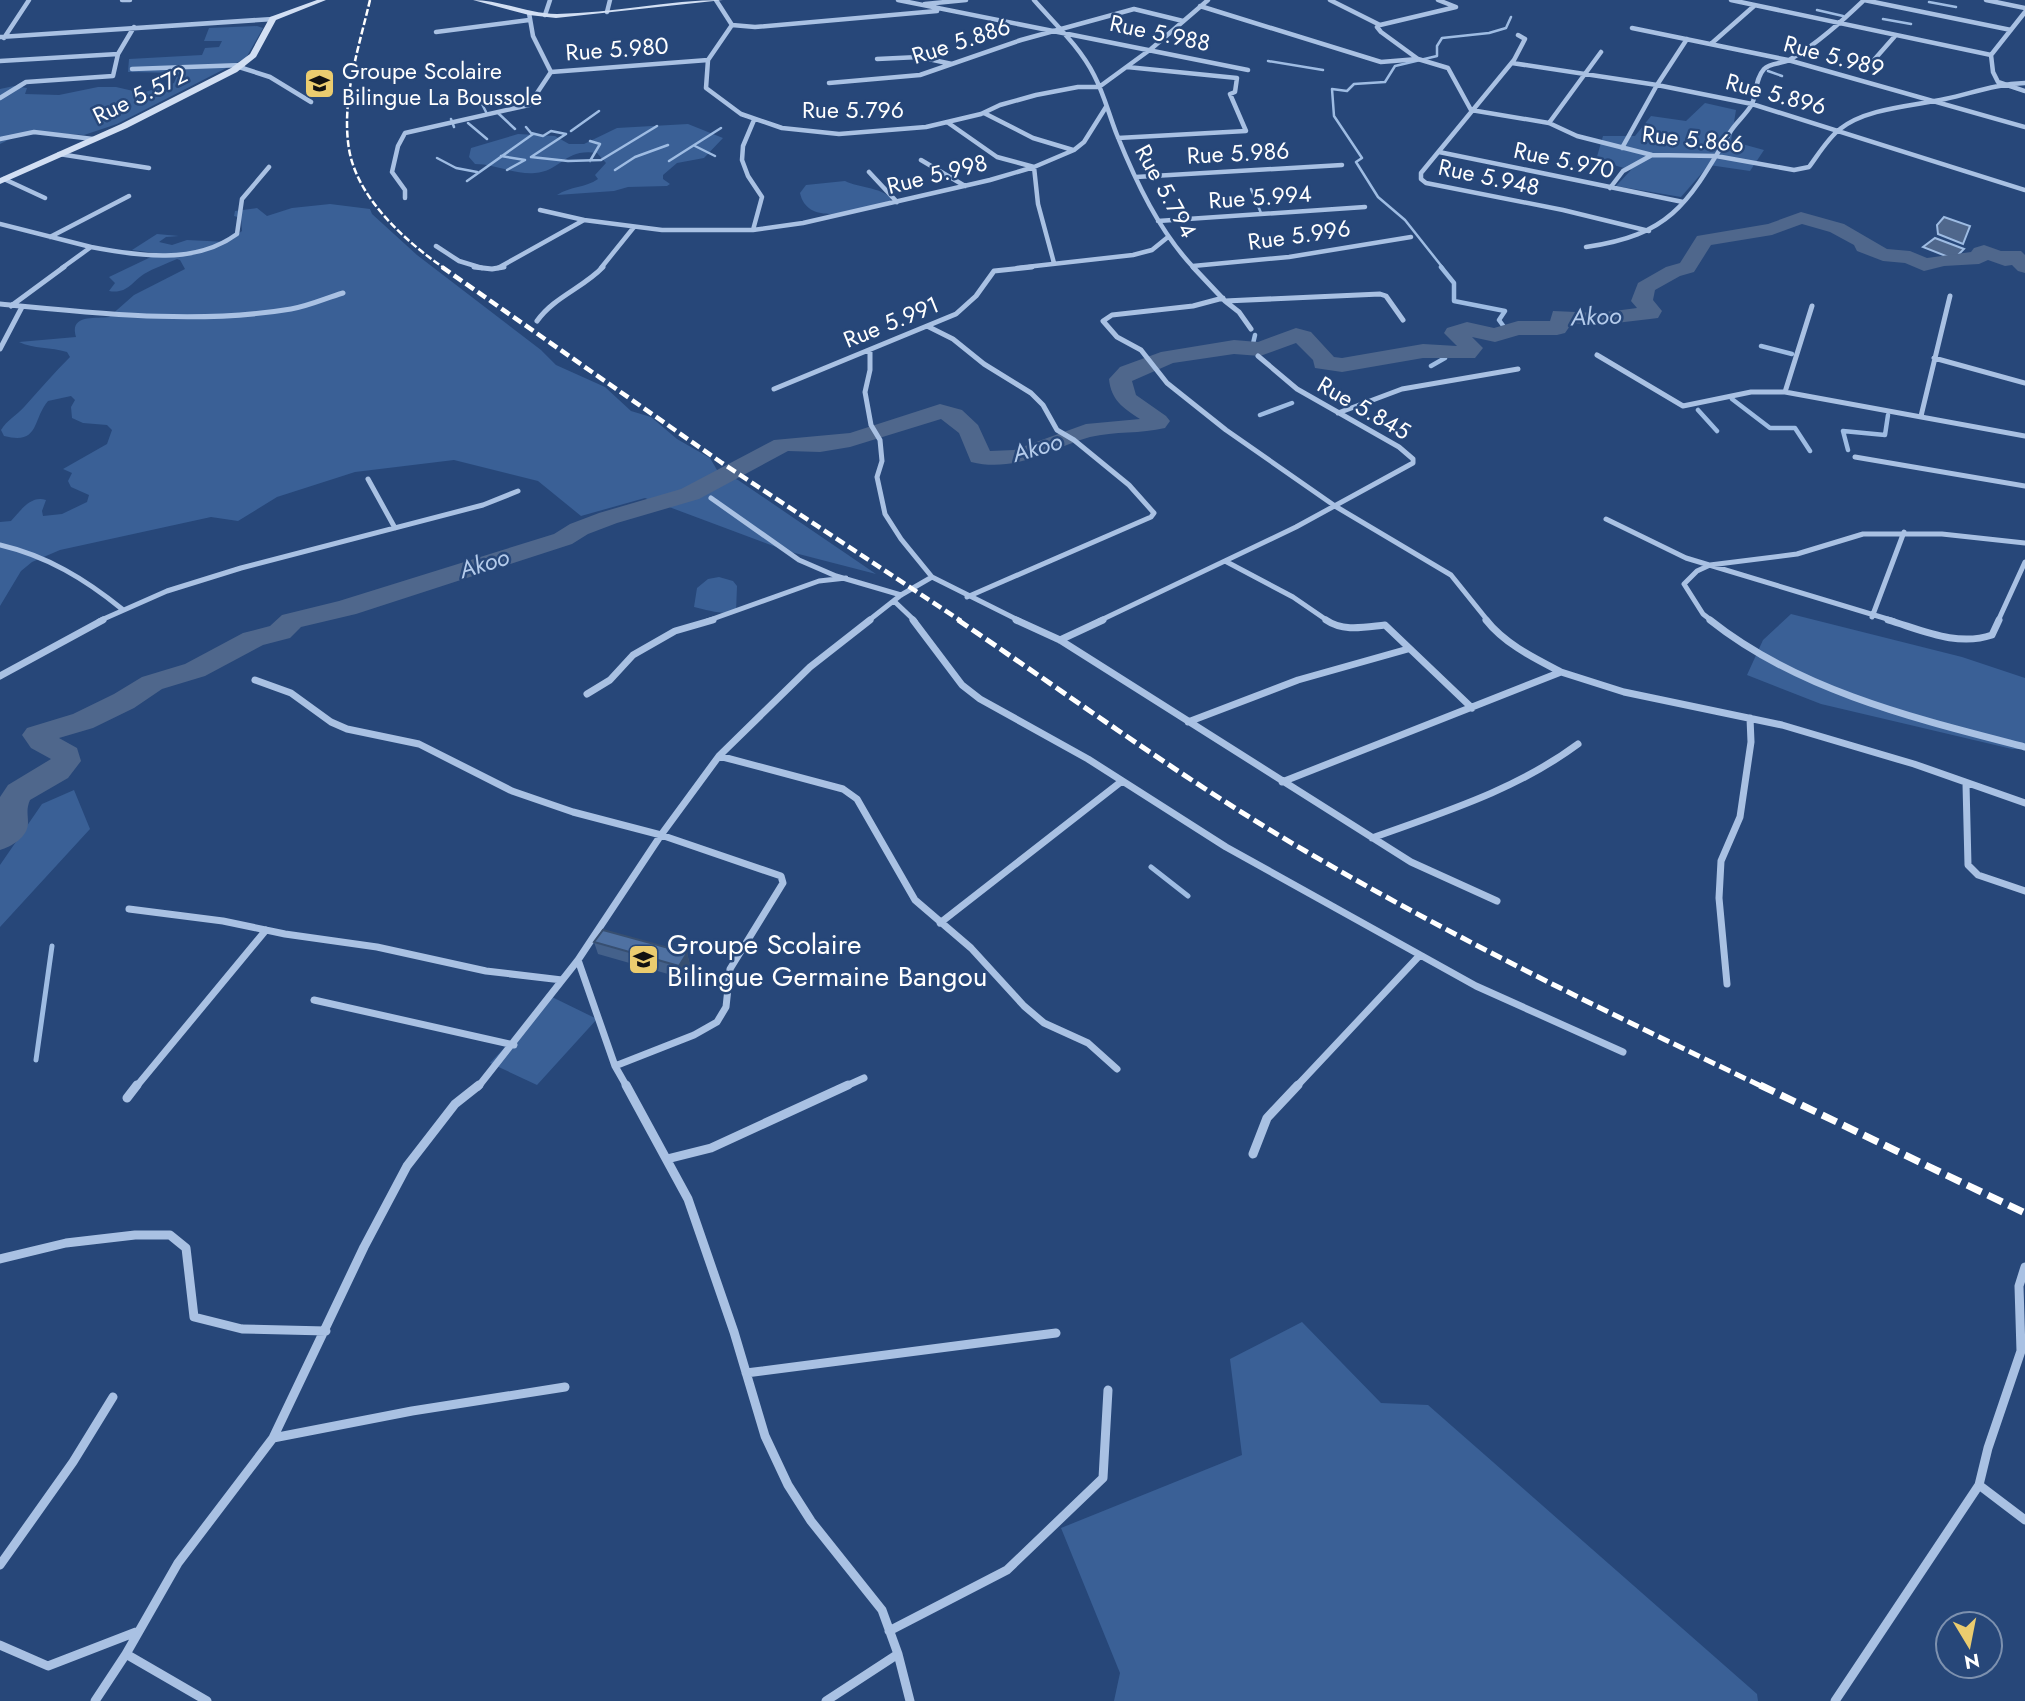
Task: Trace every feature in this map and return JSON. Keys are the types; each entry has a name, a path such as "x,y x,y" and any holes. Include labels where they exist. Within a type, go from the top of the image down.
{"street":[{"path":"2,38 29,0"},
{"path":"122,1 130,0"},
{"path":"2,38 274,19 320,0"},
{"path":"476,0 529,17"},
{"path":"545,15 550,0"},
{"path":"607,12 610,0"},
{"path":"436,32 545,15 607,12 718,0 732,25"},
{"name":"Rue 5.988","path":"898,0 1151,48 1248,70"},
{"path":"920,5 967,0"},
{"name":"Rue 5.794","path":"1034,0 1077,49 1099,87 1118,138 1168,237 1224,299"},
{"path":"1099,87 1208,0"},
{"path":"1330,0 1380,25 1456,7 1438,0"},
{"path":"1731,0 1991,55"},
{"path":"1586,247 1615,243 1648,231 1683,202 1694,192 1738,120 1752,103 1759,76 1766,67 1788,60 1839,24 1864,0 2011,30"},
{"path":"1986,0 2025,10 1991,55 1992,77 1998,84 2025,92"},
{"path":"1200,6 1381,62 1418,59"},
{"path":"1712,43 1754,6"},
{"name":"Rue 5.886","path":"829,83 920,75 1058,30 1134,9 1183,21"},
{"path":"732,25 755,27 945,10"},
{"name":"Rue 5.980","path":"529,17 541,57 551,72 708,60"},
{"name":"Rue 5.572","path":"2,180 93,139 241,66 261,43 274,19"},
{"path":"708,60 732,25"},
{"path":"1380,25 1377,27 1381,32 1418,59 1448,68 1471,110"},
{"path":"0,97 26,82 113,76 118,54 134,27"},
{"name":"Rue 5.989","path":"1632,28 1788,60 2025,127"},
{"name":"Rue 5.948","path":"1518,35 1525,39 1512,63 1421,173 1421,178 1426,183 1563,210 1648,231"},
{"path":"1866,69 1895,36"},
{"path":"1622,148 1657,85 1688,38"},
{"path":"1549,123 1601,52"},
{"path":"0,61 118,54"},
{"path":"877,60 919,57 953,64"},
{"name":"Rue 5.796","path":"708,60 706,88 731,108 754,120 810,132 878,133 947,122 1046,93 1084,86 1099,87"},
{"name":"Rue 5.896","path":"1512,63 1657,85 1752,103 2025,190"},
{"path":"132,69 241,66 270,77 311,102"},
{"path":"1118,138 1246,131 1230,94 1236,92 1237,78 1126,66"},
{"path":"405,198 405,190 392,172 398,146 405,133 529,105 551,72"},
{"name":"Rue 5.866","path":"1471,110 1549,123 1577,136 1653,155 1716,156 1801,170 1809,167 1839,129 1889,109 1945,99 1998,84 2025,83"},
{"name":"Rue 5.998","path":"540,210 584,220 662,230 753,230 803,223 966,186 1034,167 1073,150 1084,142 1106,107"},
{"path":"984,113 1033,138 1073,150"},
{"path":"753,230 753,220 762,198 761,192 741,166 740,159 743,142 754,120"},
{"path":"947,122 986,152 1007,163 1034,167 1038,204 1054,263"},
{"path":"0,139 19,132 34,132 93,139"},
{"name":"Rue 5.970","path":"1439,152 1683,202"},
{"path":"59,154 149,168"},
{"path":"1610,188 1623,171 1653,155"},
{"path":"921,160 966,186"},
{"name":"Rue 5.986","path":"1136,177 1342,165"},
{"path":"0,223 91,247 145,257 169,258 226,242 237,234 242,199 269,167"},
{"path":"869,172 897,202"},
{"path":"2,180 46,198"},
{"path":"50,237 129,196"},
{"name":"Rue 5.994","path":"1158,220 1365,207"},
{"path":"436,246 472,268 502,268 584,220"},
{"path":"537,321 542,312 558,298 574,291 597,274 634,227"},
{"name":"Rue 5.991","path":"774,389 929,327 969,304 994,271 1133,255 1152,250 1168,237"},
{"name":"Rue 5.996","path":"1193,266 1289,257 1411,237"},
{"path":"11,306 91,247"},
{"path":"0,304 99,313 229,316 294,309 343,293"},
{"path":"1403,320 1386,296 1380,294 1224,299 1193,306 1105,317 1102,321 1117,337 1149,357 1167,383 1226,430 1335,506 1451,575 1496,632 1532,657 1561,672 1624,692 1750,718 1914,764 2025,803"},
{"path":"1921,416 1950,296"},
{"path":"1224,299 1239,312 1251,328"},
{"path":"1785,392 1812,306"},
{"path":"0,349 22,307"},
{"path":"929,327 953,339 984,364 1031,393 1043,405 1054,426 1129,485 1155,514 967,597"},
{"path":"870,350 870,370 865,392 871,425 880,440 882,461 877,477 885,514 901,539 932,577 967,597 1060,640 1372,838 1422,867 1497,901"},
{"path":"1597,355 1683,406 1751,392 1785,392 2025,436"},
{"name":"Rue 5.845","path":"1258,356 1297,389 1399,447 1413,459 1413,463 1406,468 1335,506"},
{"path":"1934,358 2025,383"},
{"path":"1338,413 1402,389 1518,369"},
{"path":"1855,457 2025,486"},
{"path":"368,479 395,528"},
{"path":"0,676 122,609 204,578 497,501 518,491"},
{"path":"711,498 764,538 802,562 898,598 962,685 980,699 1122,781 1226,848 1476,986 1623,1052"},
{"path":"1060,640 1335,506"},
{"path":"1606,519 1673,553 1872,617 1955,640 1983,640 1992,635 2025,562"},
{"path":"1872,617 1903,533"},
{"path":"2025,543 1903,533 1863,534 1797,554 1710,565 1684,583 1687,593 1716,625 1761,655 1798,675 1966,732 2025,747"},
{"path":"0,545 33,552 59,565 90,582 122,609"},
{"path":"1225,561 1293,597 1332,624 1342,628 1385,625 1472,708"},
{"path":"94,1701 126,1654 178,1563 273,1437 364,1247 407,1166 455,1104 478,1087 514,1045 578,960 661,835 719,756 810,667 898,598 932,577"},
{"path":"587,694 611,680 633,655 675,631 742,611 819,581 846,578"},
{"path":"1188,722 1298,680 1408,649"},
{"path":"1282,782 1561,672"},
{"path":"254,680 291,692 331,722 347,729 419,744 512,791 573,812 661,835 778,874 783,883 730,969 726,1007 717,1022 694,1035 615,1066"},
{"path":"1727,984 1719,898 1721,861 1740,817 1751,742 1750,718"},
{"path":"1372,838 1519,782 1553,765 1578,744"},
{"path":"719,756 843,789 857,799 915,900 971,948 1024,1006 1044,1023 1087,1043 1117,1069"},
{"path":"940,923 1122,781"},
{"path":"1966,784 1968,865 1978,875 2025,891"},
{"path":"129,909 223,921 377,947 486,971 562,980"},
{"path":"127,1098 266,930"},
{"path":"1253,1154 1267,1118 1420,955"},
{"path":"578,960 615,1066 688,1199 765,1436 788,1485 811,1521 858,1576 882,1611 898,1654 910,1701"},
{"path":"314,1000 514,1045"},
{"path":"667,1159 711,1148 864,1078"},
{"path":"0,1259 66,1243 170,1235 186,1248 190,1264 194,1317 213,1325 238,1329 326,1331"},
{"path":"1835,1701 1979,1485 1988,1448 2012,1385 2021,1350 2023,1327 2019,1291 2020,1275 2025,1267"},
{"path":"746,1373 856,1358 922,1353 1056,1333"},
{"path":"273,1437 412,1411 565,1387"},
{"path":"889,1631 1007,1570 1103,1478 1108,1390"},
{"path":"0,1565 73,1462 113,1397"},
{"path":"1979,1485 2025,1520"},
{"path":"0,1645 48,1666 137,1632"},
{"path":"126,1654 208,1701"},
{"path":"826,1701 898,1654"}],"shaded area":[{"path":"209,28 263,28 246,58 117,124 84,135 36,132 16,136 0,144 0,89 14,86 27,88 25,94 59,95 98,87 116,87 142,93 174,83 178,73 128,72 129,59 202,55 205,48 219,47 222,41 204,41"},
{"path":"1705,103 1736,110 1731,141 1764,150 1750,171 1709,165 1681,197 1616,186 1631,170 1596,160 1603,136 1635,136 1651,116 1686,121"},
{"path":"688,124 723,138 704,158 677,163 663,175 663,179 670,184 667,186 628,187 614,191 557,195 598,179 595,175 606,163 597,153 586,152 544,171 528,173 475,164 469,157 471,148 518,134 555,136 569,144 584,144 617,128"},
{"path":"845,181 886,194 891,198 890,201 838,214 825,214 814,211 805,204 800,193 806,185"},
{"path":"330,204 370,209 372,214 417,255 541,350 556,365 605,387 631,411 651,417 677,439 710,458 717,470 738,480 876,574 787,551 645,498 581,516 538,481 454,460 355,472 277,497 238,521 211,517 60,550 32,562 21,571 0,606 0,522 11,521 27,504 36,500 46,500 43,516 62,514 87,502 89,495 71,487 68,481 72,473 63,469 107,444 112,430 107,425 83,423 72,418 71,407 75,400 71,396 48,401 30,434 16,438 4,436 1,430 3,426 70,357 67,352 19,342 76,337 76,324 80,321 109,317 134,295 185,269 177,259 144,274 125,289 109,291 115,283 109,277 153,256 155,253 132,250 157,234 179,236 166,237 159,242 172,245 187,240 227,242 242,231 241,218 234,216 235,211 257,208 267,216 292,208"},
{"path":"1944,217 1970,226 1963,244 1938,234 1937,225"},
{"path":"1935,238 1964,249 1955,258 1951,258 1923,247"},
{"path":"719,577 733,581 737,586 736,612 720,613 694,607 697,588 708,579"},
{"path":"1791,614 1962,657 2025,678 2025,749 2012,749 1821,704 1747,675 1763,640"},
{"path":"74,790 90,829 0,927 0,865 42,804"},
{"path":"552,997 597,1019 537,1085 490,1063"},
{"path":"1302,1322 1381,1403 1428,1405 1757,1694 1758,1701 1114,1701 1120,1673 1061,1528 1242,1455 1230,1359"}],"building":[{"path":"603,930 687,953 679,966 594,942"}],"waterway":[{"path":"1929,2 1956,7"},
{"path":"1817,10 1843,16"},
{"path":"1443,268 1405,220 1378,197 1356,162 1362,158 1334,116 1332,89 1347,91 1354,84 1385,82 1395,66 1437,56 1437,46 1442,38 1489,33 1506,28 1511,17"},
{"path":"1883,19 1911,24"},
{"path":"1268,61 1323,70"},
{"path":"1768,71 1782,76"},
{"path":"480,100 487,114"},
{"path":"571,131 599,111"},
{"path":"498,113 515,129"},
{"path":"451,119 454,127"},
{"path":"468,123 487,139"},
{"path":"590,160 601,160 657,126"},
{"path":"526,127 531,133 543,136 551,131 566,134 531,157 590,160"},
{"path":"669,161 721,128"},
{"path":"502,156 533,134"},
{"path":"590,141 600,144 590,160"},
{"path":"615,170 635,157 668,145"},
{"path":"695,146 715,156"},
{"path":"467,181 502,156"},
{"path":"502,156 525,160 507,170"},
{"path":"437,158 456,168 477,172"},
{"path":"1251,189 1261,213"},
{"name":"Akoo","path":"0,839 13,826 13,800 19,793 58,770 66,761 66,755 41,741 37,735 83,721 124,701 152,683 195,670 253,639 280,632 292,621 346,608 563,539 579,529 608,518 690,494 782,445 820,445 850,440 940,411 954,415 970,430 980,457 993,459 1020,456 1086,431 1157,423 1152,416 1128,400 1121,388 1120,379 1128,372 1169,357 1234,347 1260,349 1296,335 1303,337 1324,359 1323,363 1342,365 1423,351 1467,353 1472,348 1455,333 1467,329 1495,335 1518,328 1557,328 1561,324 1561,316 1599,319 1650,313 1642,301 1645,287 1673,271 1687,268 1704,240 1772,229 1801,218 1837,228 1864,242 1864,247 1883,255 1910,257 1924,265 1944,260 1979,258 1984,251 2005,260 2009,255 2014,255 2025,267"},
{"path":"1441,267 1454,283 1454,301 1505,311 1499,320 1507,331"},
{"path":"1252,348 1255,335"},
{"path":"1761,346 1792,354"},
{"path":"1431,366 1445,358 1443,353"},
{"path":"1732,399 1770,428 1795,428 1810,451"},
{"path":"1260,415 1292,403"},
{"path":"1698,410 1717,431"},
{"path":"1848,450 1843,431 1885,435 1888,415"},
{"path":"0,805 2,800 12,798"},
{"path":"1151,867 1188,896"},
{"path":"36,1060 52,946"}],"railway":[{"path":"370,0 349,93 349,149 354,167 372,201 414,245 444,268"},
{"path":"442,267 722,463 961,621"},
{"path":"958,620 1174,768 1262,825 1362,884 1475,945 1763,1087"},
{"path":"1760,1085 2025,1213"}],"place":[{"name":"Groupe Scolaire Bilingue La Boussole","path":"319,84"},
{"name":"Groupe Scolaire Bilingue Germaine Bangou","path":"644,960"}]}
